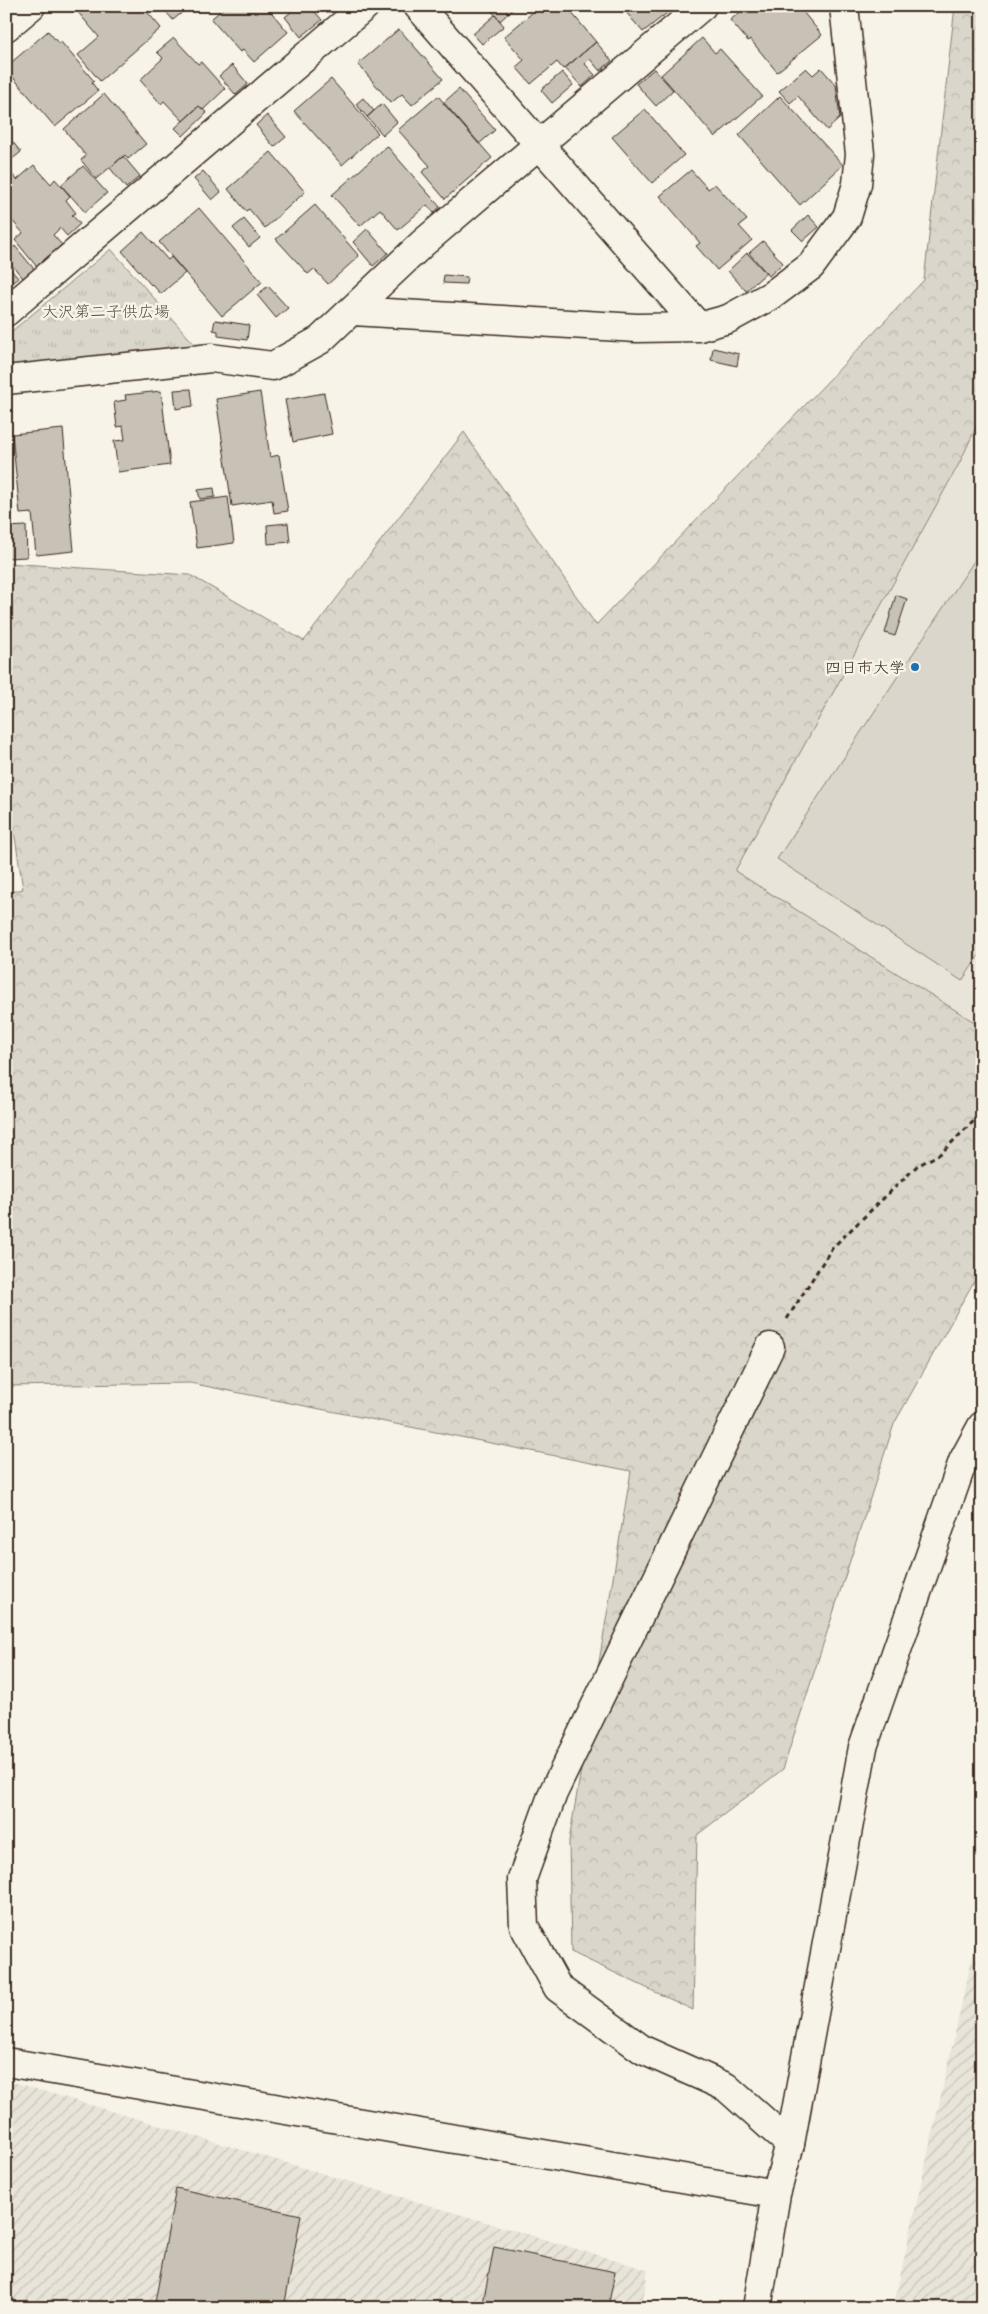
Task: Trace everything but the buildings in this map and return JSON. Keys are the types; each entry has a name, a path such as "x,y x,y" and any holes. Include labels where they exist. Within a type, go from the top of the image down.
{"street":[{"path":"6,27 31,6"},
{"path":"6,312 365,6"},
{"path":"418,6 698,327"},
{"path":"6,380 211,358 273,366 320,340 353,311 423,243 702,6"},
{"path":"353,311 637,328 698,327 728,319 772,295 811,266 848,217 856,184 860,154 844,6"},
{"path":"770,1347 553,1793 522,1879 524,1926 558,1988 643,2050 726,2086 790,2144"},
{"path":"757,2308 776,2194 790,2144 863,1747 963,1461 982,1426"},
{"path":"6,2062 776,2194"}],"path":[{"path":"770,1347 832,1248 917,1166 940,1154 982,1113"}],"shaded area":[{"name":"四日市大学","path":"982,414 981,1028 734,871 960,462"},
{"path":"982,1914 982,2308 893,2308"},
{"path":"6,2080 648,2270 642,2308 6,2308"}],"green space":[{"path":"955,6 982,6 982,414 960,462 735,871 982,1027 982,1267 894,1424 783,1769 697,1835 693,2010 571,1952 569,1841 631,1471 190,1383 6,1386 6,893 23,889 6,778 6,563 190,575 304,641 464,432 596,625 924,280"},
{"name":"大沢第二子供広場","path":"111,249 195,345 6,366 6,336"},
{"path":"982,549 982,951 962,981 777,859"}],"place":[{"name":"四日市大学","path":"915,667"}]}
